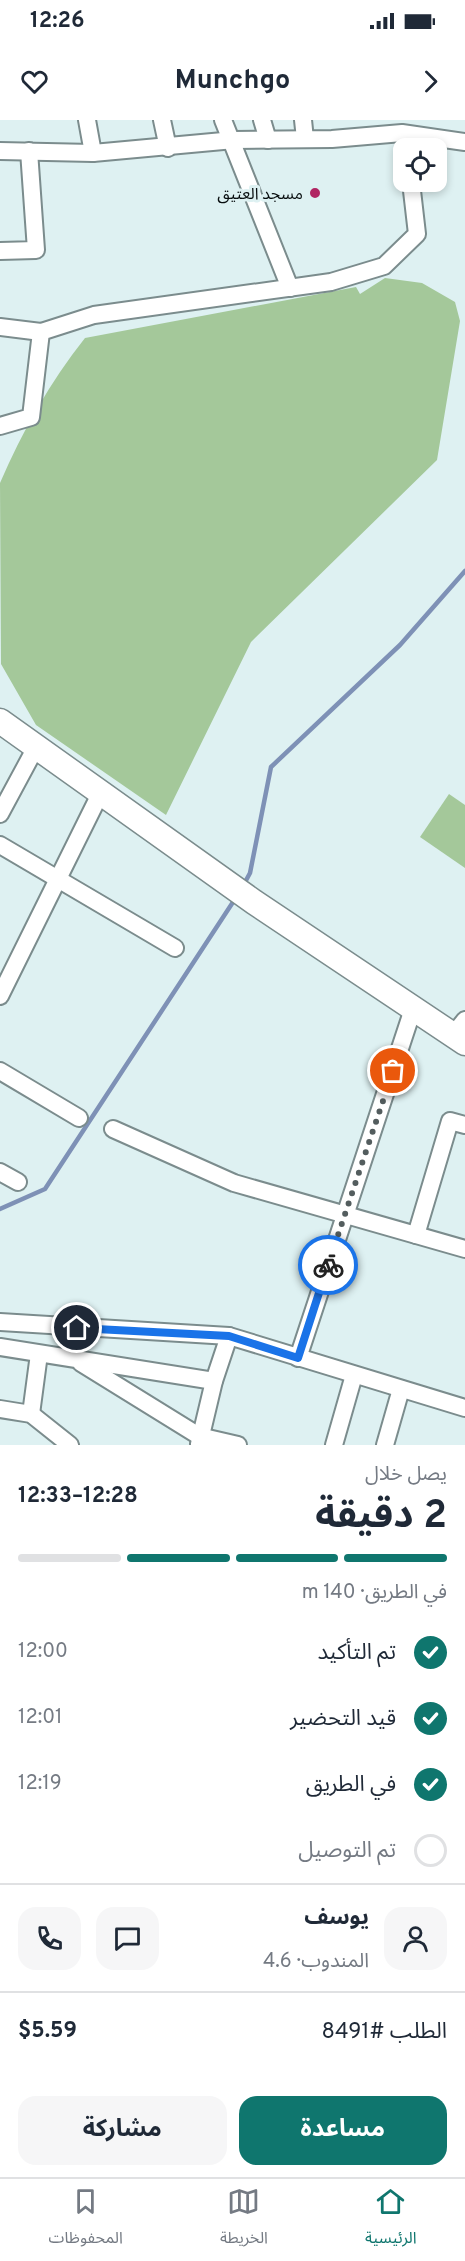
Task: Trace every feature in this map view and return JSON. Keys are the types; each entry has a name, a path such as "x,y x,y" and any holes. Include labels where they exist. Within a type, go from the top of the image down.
{"street":[{"path":"87,120 93,153"},
{"path":"162,120 168,148"},
{"path":"223,120 290,288"},
{"path":"262,120 268,140"},
{"path":"303,120 305,139"},
{"path":"0,151 93,153 168,148 232,140 393,141"},
{"path":"447,142 465,142"},
{"path":"0,251 36,250 29,151"},
{"path":"0,327 41,332 94,315 332,282 384,266 417,234 412,192"},
{"path":"0,426 31,417 41,332"},
{"path":"0,721 254,902 413,1009 461,1033"},
{"path":"0,814 36,747"},
{"path":"0,996 100,794"},
{"path":"0,845 57,881 175,948"},
{"path":"298,1358 413,1009"},
{"path":"0,1071 79,1118"},
{"path":"416,1235 450,1121 465,1125"},
{"path":"113,1129 234,1183 465,1249"},
{"path":"0,1172 18,1182"},
{"path":"0,1323 229,1336 465,1408"},
{"path":"199,1440 214,1381 229,1336"},
{"path":"0,1347 214,1381"},
{"path":"31,1414 39,1354"},
{"path":"73,1359 199,1440 238,1445"},
{"path":"334,1445 354,1375"},
{"path":"385,1445 401,1389"},
{"path":"0,1410 31,1414 70,1445"}],"green space":[{"path":"385,278 422,283 455,302 460,321 437,460 251,642 166,815 36,725 1,664 0,483 38,408 60,372 85,338 356,287 360,294"},
{"path":"449,794 465,805 465,868 420,837"}],"waterway":[{"path":"243,886 250,873 271,767 400,645 465,571"},
{"path":"0,1209 45,1189 235,899"}],"way so far":[{"path":"328,1265 393,1071"}],"place":[{"name":"مسجد العتيق","path":"315,193"}],"route":[{"path":"77,1328 229,1336 298,1358 328,1265"}]}
